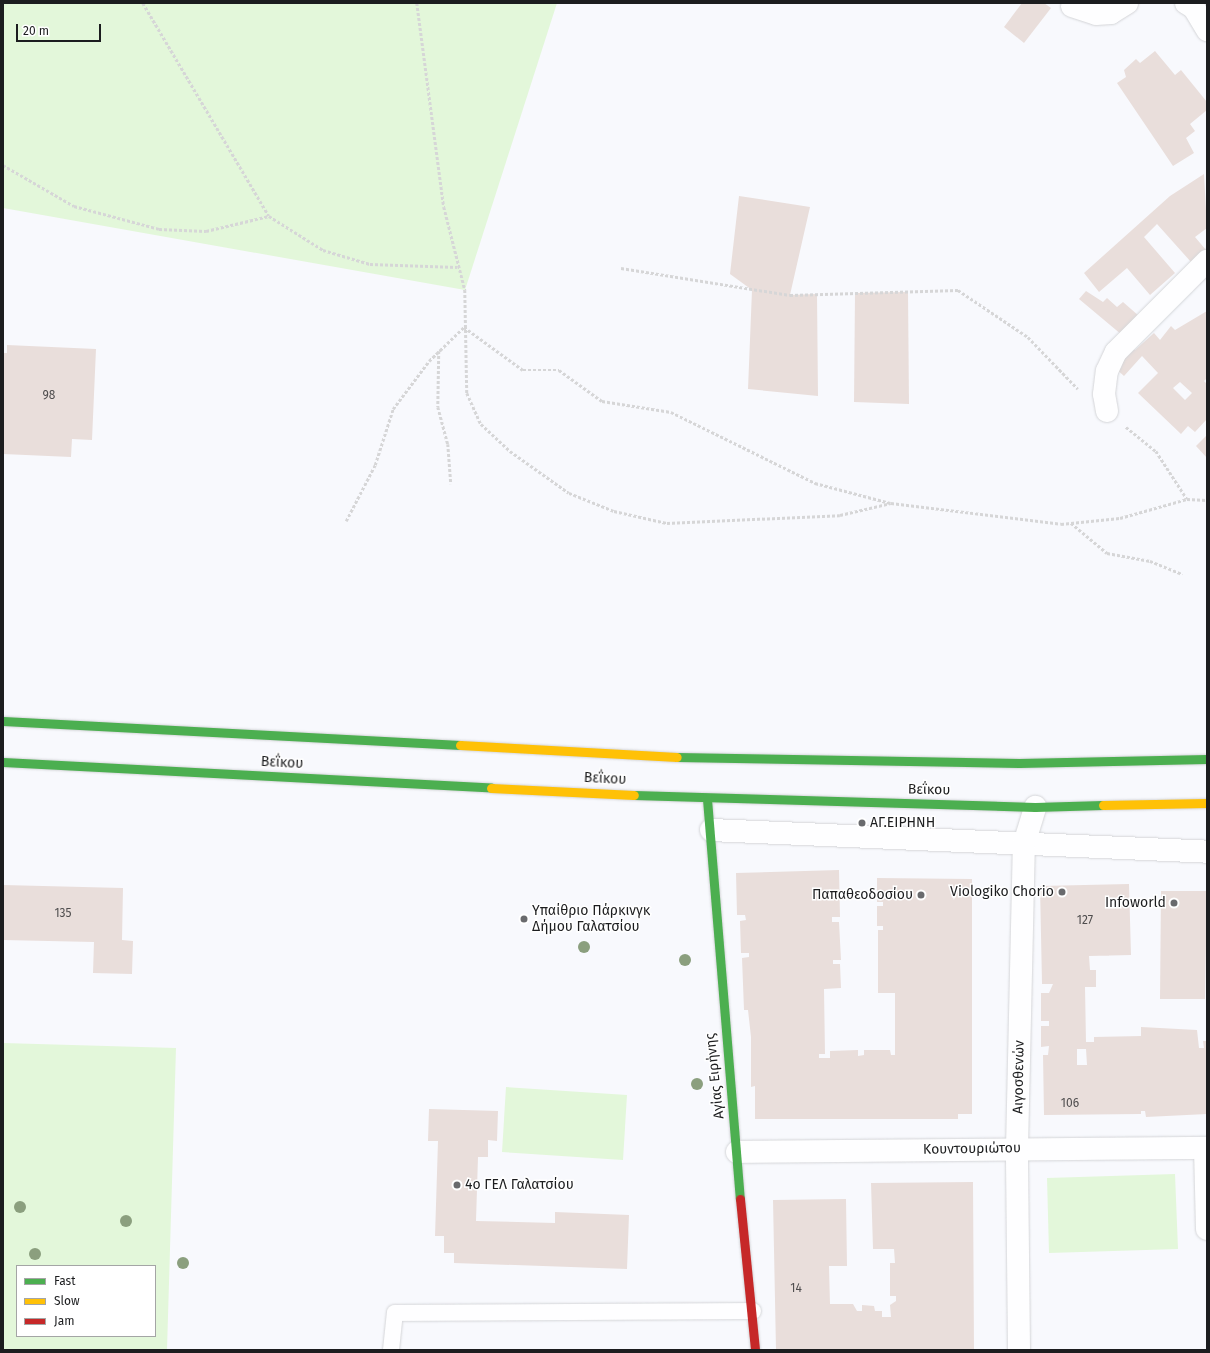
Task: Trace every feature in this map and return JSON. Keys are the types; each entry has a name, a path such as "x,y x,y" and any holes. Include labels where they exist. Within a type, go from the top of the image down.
{"main road":[{"name":"Βεΐκου","path":"3,721 685,756 1019,763 1207,759"},
{"name":"Βεΐκου","path":"3,762 707,799 1035,806 1207,803"},
{"name":"Αγίας Ειρήνης","path":"707,799 711,830 723,1023 737,1152 755,1350"}],"street":[{"path":"1072,6 1096,14 1111,13 1127,3"},
{"path":"1186,3 1194,8 1207,30"},
{"path":"1107,411 1104,394 1107,371 1116,352 1207,261"},
{"name":"Αιγοσθενών","path":"1019,1350 1017,1148 1024,844 1035,806"},
{"path":"711,830 1207,852"},
{"name":"Κουντουριώτου","path":"737,1152 1017,1148 1206,1148"},
{"path":"1206,1148 1207,1229"}],"lane":[{"path":"391,1350 395,1313 752,1311"}],"path":[{"path":"143,3 269,216 323,250 370,264 457,266"},
{"path":"417,3 444,207 457,266 465,290 464,327 467,393 481,424 510,451 569,493 614,511 667,523 840,515 890,503"},
{"path":"3,165 74,206 159,229 206,231 269,216"},
{"path":"621,268 790,295 958,290 1028,337 1078,390 1107,411 1156,451 1187,499"},
{"path":"346,521 375,465 393,409 439,351 464,327"},
{"path":"464,327 523,370 559,370 602,401 671,412 816,483 890,503 1071,523 1120,518 1187,499 1207,500"},
{"path":"439,351 438,407 448,444 451,484"},
{"path":"1071,523 1107,553 1150,561 1183,574"}],"green space":[{"path":"3,3 557,3 465,290 3,208"},
{"path":"3,1043 176,1048 167,1350 3,1350"},
{"path":"506,1087 627,1095 623,1160 502,1152"},
{"path":"1175,1174 1178,1249 1049,1253 1047,1178"}],"building":[{"path":"1022,3 1044,3 1051,8 1024,43 1004,27"},
{"path":"1155,51 1175,75 1181,70 1207,102 1207,110 1190,124 1195,131 1186,138 1194,153 1173,166 1117,83 1126,77 1124,70 1136,59 1140,63"},
{"path":"1204,174 1207,228 1195,237 1206,250 1191,262 1157,224 1144,237 1175,273 1150,295 1127,268 1099,292 1084,273 1170,196"},
{"path":"739,196 810,207 790,295 817,294 818,396 748,389 752,290 730,274"},
{"path":"1086,291 1103,302 1107,298 1117,307 1123,302 1139,316 1122,335 1079,299"},
{"path":"908,292 909,404 854,402 855,293"},
{"path":"1207,311 1207,378 1204,381 1207,384 1207,419 1195,432 1188,426 1181,434 1138,393 1158,373 1142,356 1124,376 1114,367 1132,347 1135,350 1154,333 1160,340 1171,326 1175,330","holes":["1180,382 1192,393 1185,400 1173,388"]},
{"path":"7,345 96,349 92,440 72,439 71,457 3,454 3,353 7,353"},
{"path":"1207,435 1207,458 1196,446"},
{"path":"839,870 840,917 832,917 832,922 839,922 841,960 833,960 833,964 840,964 841,988 824,989 825,1054 819,1054 819,1058 830,1058 830,1051 858,1050 858,1056 864,1055 864,1050 890,1050 891,1055 895,1055 895,993 878,993 878,930 883,930 883,926 877,926 877,906 883,906 883,902 877,902 877,878 972,879 972,1114 958,1114 958,1119 755,1119 755,1086 751,1087 751,1037 748,1010 744,1010 742,958 749,957 749,953 741,953 740,921 746,920 745,915 737,915 736,873"},
{"path":"1129,884 1131,955 1089,956 1090,970 1096,970 1096,987 1085,987 1086,1042 1094,1042 1094,1037 1141,1036 1141,1027 1197,1030 1199,1048 1204,1048 1203,1041 1207,1041 1207,1114 1146,1117 1145,1111 1141,1111 1141,1114 1044,1115 1043,1055 1048,1055 1049,1046 1041,1047 1041,1026 1049,1026 1049,1021 1041,1021 1041,993 1049,993 1053,984 1042,984 1040,886","holes":["1077,1049 1086,1049 1087,1065 1077,1065"]},
{"path":"3,885 123,888 122,940 133,941 132,974 93,973 94,942 3,940"},
{"path":"1161,891 1207,891 1205,999 1160,999"},
{"name":"4ο ΓΕΛ Γαλατσίου","path":"429,1109 498,1111 497,1141 488,1140 488,1157 478,1157 476,1221 555,1223 555,1212 629,1215 627,1269 454,1263 454,1253 444,1253 444,1236 435,1236 438,1141 428,1141"},
{"path":"973,1182 974,1350 776,1350 773,1200 846,1199 847,1266 829,1266 830,1304 853,1304 857,1311 862,1311 862,1305 874,1306 875,1311 882,1311 882,1317 891,1317 890,1305 896,1301 896,1296 890,1296 890,1263 895,1263 894,1249 873,1249 871,1183"}],"traffic: fast":[{"path":"3,721 460,745"},
{"path":"677,757 1019,763 1207,759"},
{"path":"3,762 491,788"},
{"path":"634,795 1035,807 1103,805"},
{"path":"707,799 740,1199"}],"traffic: slow":[{"path":"460,745 677,757"},
{"path":"491,788 634,795"},
{"path":"1103,805 1207,803"}],"traffic: jam":[{"path":"740,1199 755,1350"}],"place":[{"name":"ΑΓ.ΕΙΡΗΝΗ","path":"862,823"},
{"name":"Viologiko Chorio","path":"1062,892"},
{"name":"Παπαθεοδοσίου","path":"921,895"},
{"name":"Infoworld","path":"1174,903"},
{"name":"Υπαίθριο Πάρκινγκ Δήμου Γαλατσίου","path":"524,919"},
{"name":"4ο ΓΕΛ Γαλατσίου","path":"457,1185"}]}
